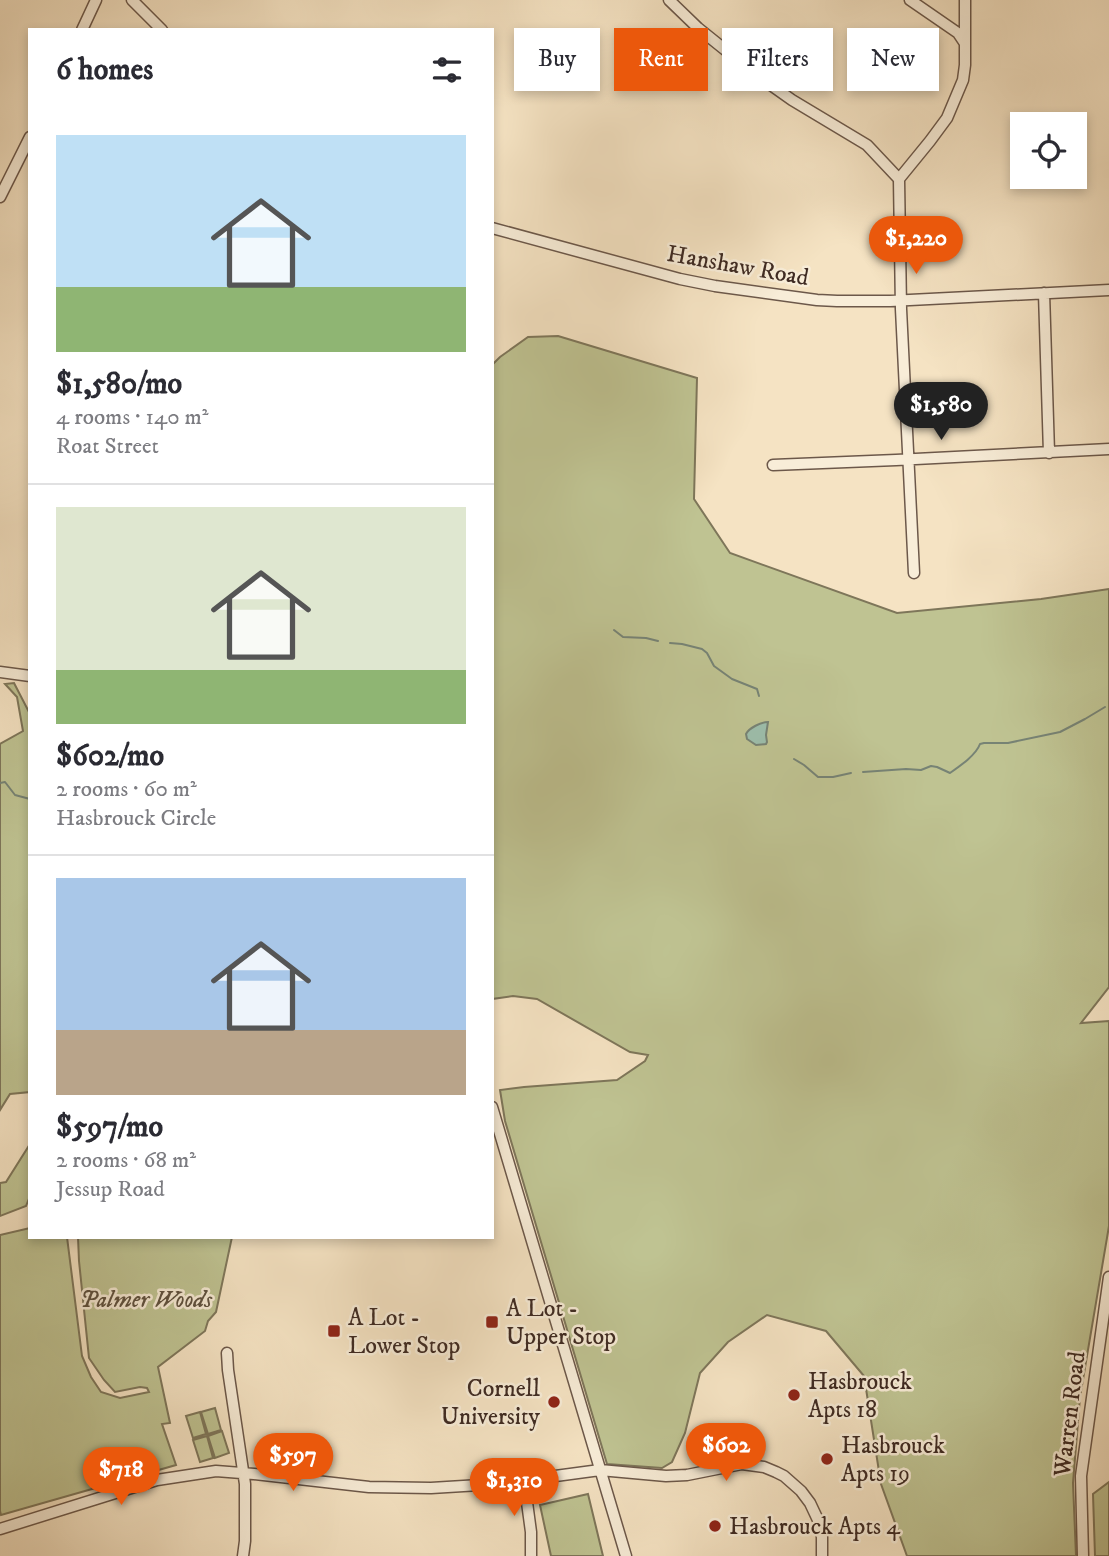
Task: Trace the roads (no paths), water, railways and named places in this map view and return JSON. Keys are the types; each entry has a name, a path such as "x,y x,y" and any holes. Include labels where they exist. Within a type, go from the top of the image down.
{"street":[{"path":"83,28 96,0"},
{"path":"132,0 160,28"},
{"path":"669,0 698,29 755,74 792,100 867,145 899,179"},
{"path":"910,0 958,33 964,42"},
{"path":"914,573 901,300 899,179 930,141 952,107 963,80 965,0"},
{"path":"0,197 28,141"},
{"name":"Hanshaw Road","path":"494,229 715,286 837,301 1109,290"},
{"path":"1044,293 1049,453"},
{"path":"774,464 1109,449"},
{"path":"0,672 28,676"},
{"path":"494,1114 626,1556"},
{"name":"Warren Road","path":"1083,1556 1081,1476 1109,1277"},
{"path":"227,1353 243,1473 246,1541 243,1556"},
{"path":"0,1529 157,1480 216,1472 369,1487 445,1488 600,1470 675,1476 742,1464 771,1470 796,1486 810,1503 820,1528 822,1556"},
{"path":"524,1480 531,1532 531,1556"}],"waterway":[{"path":"614,630 623,637 658,641"},
{"path":"670,643 702,649 714,666 732,679 757,689 759,696"},
{"path":"863,772 921,770 931,766 950,773 963,764 980,744 1008,743 1060,732 1105,707"},
{"path":"794,759 818,777 851,773"},
{"path":"0,783 5,782 15,795 28,798"}],"place":[{"name":"A Lot - Upper Stop","path":"492,1322"},
{"name":"A Lot - Lower Stop","path":"334,1331"},
{"name":"Hasbrouck Apts 18","path":"794,1395"},
{"name":"Cornell University","path":"554,1402"},
{"name":"Hasbrouck Apts 19","path":"827,1459"},
{"name":"Hasbrouck Apts 4","path":"715,1526"}],"park label":[{"name":"Palmer Woods","path":"146,1299"}]}
